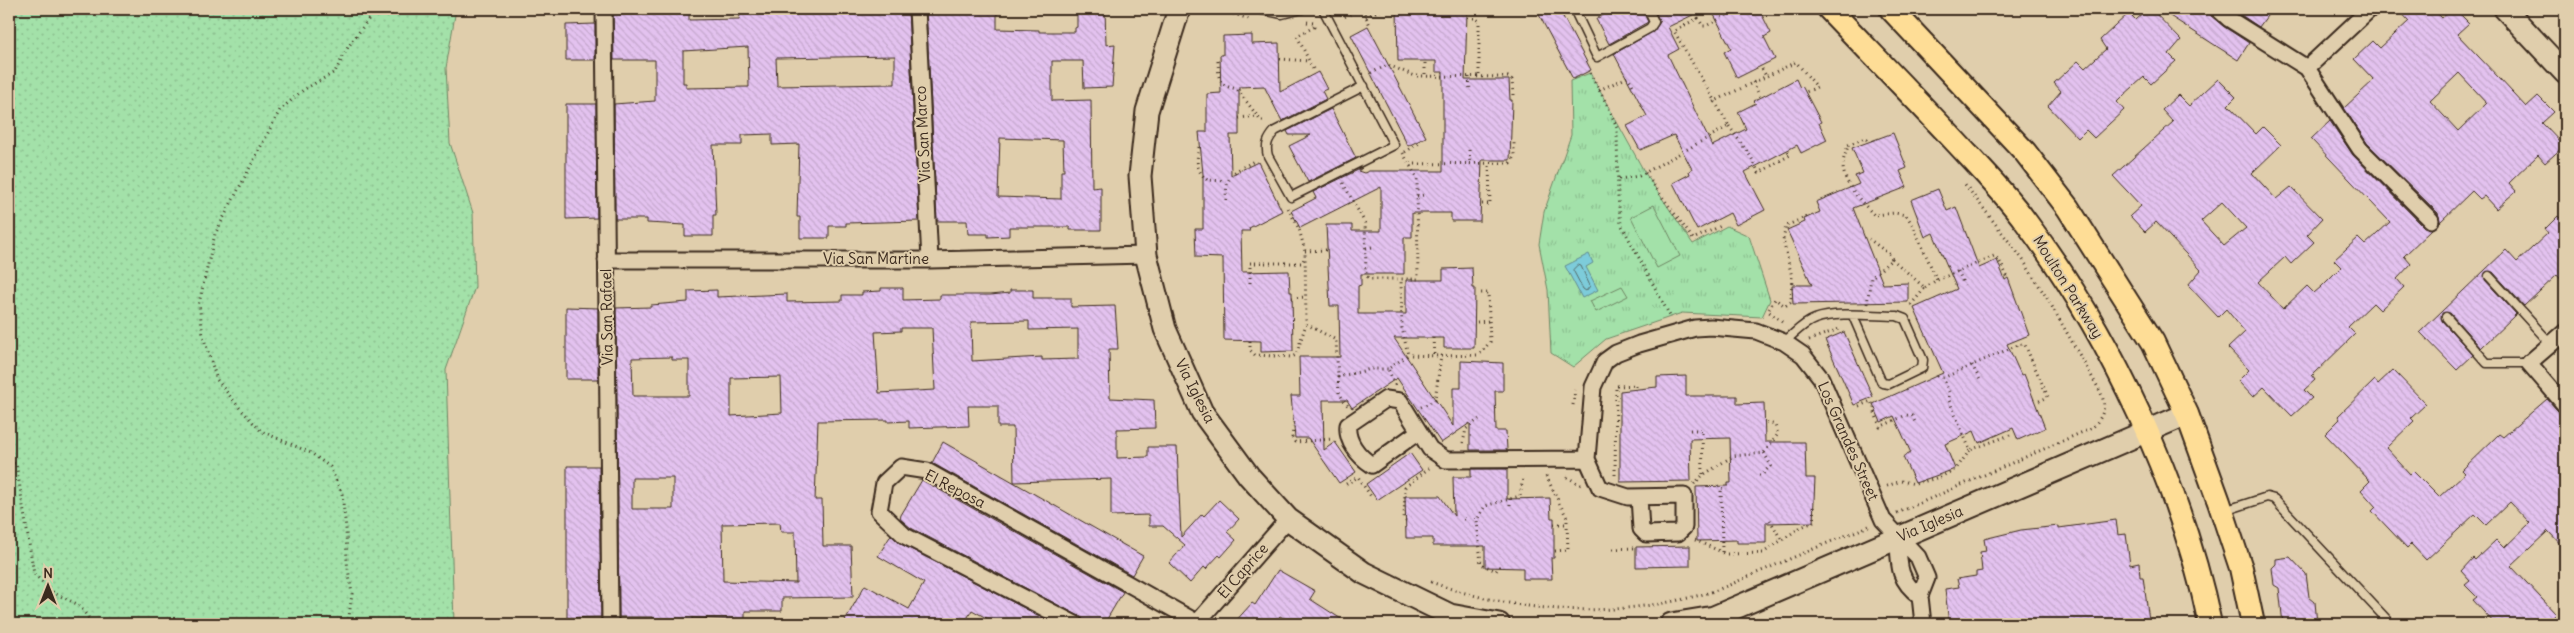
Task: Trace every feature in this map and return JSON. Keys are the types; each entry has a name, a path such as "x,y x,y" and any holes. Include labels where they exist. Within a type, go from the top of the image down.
{"main road":[{"path":"1891,9 2025,152 2068,208 2153,342 2187,414 2223,512 2240,568 2253,624"},
{"name":"Moulton Parkway","path":"1822,14 1986,174 2026,221 2068,284 2107,350 2145,432 2187,540 2210,624"}],"street":[{"name":"Via San Rafael","path":"604,9 610,624"},
{"name":"Via San Marco","path":"917,9 930,260"},
{"name":"Via Iglesia","path":"1179,9 1147,111 1140,176 1146,255 1165,329 1202,412 1249,476 1288,519 1364,573 1450,615 1499,624"},
{"path":"2218,9 2230,19 2307,68 2360,149 2431,220"},
{"path":"2307,68 2370,9"},
{"path":"2505,9 2565,73"},
{"name":"Via San Martine","path":"606,260 930,260 1146,255"},
{"name":"Los Grandes Street","path":"1684,496 1628,497 1600,488 1587,459 1590,401 1595,380 1605,361 1616,353 1676,333 1711,327 1756,331 1784,342 1807,359 1822,378 1883,520 1898,538 1918,556 1927,578 1920,596 1923,624"},
{"path":"2565,332 2529,364 2565,405"},
{"path":"1418,432 1372,465 1362,458 1347,436 1348,425 1386,399 1398,401 1430,449 1446,460 1587,459"},
{"name":"Via Iglesia","path":"1671,624 1714,617 2187,414"},
{"name":"El Reposa","path":"1075,624 905,536 879,512 884,483 901,467 927,471 1197,623"},
{"path":"1639,497 1641,529 1646,534 1678,533 1684,527 1684,496"},
{"name":"El Caprice","path":"1197,623 1288,519"},
{"path":"1898,538 1899,564 1907,587 1920,596"}],"lane":[{"path":"1258,9 1282,14 1302,9"},
{"path":"1323,9 1364,86 1394,145 1291,196 1268,156 1266,149 1269,137 1275,131 1364,86"},
{"path":"1577,10 1597,57 1650,28 1654,22 1648,9"},
{"path":"2488,276 2551,344"},
{"path":"1784,342 1815,319 1853,316 1902,316 1905,319 1924,365 1922,368 1889,384 1883,384 1880,381 1853,316"},
{"path":"2446,317 2488,364 2529,364"},
{"path":"2223,512 2267,497 2274,498 2392,624"}],"path":[{"path":"348,624 352,594 347,562 346,528 342,494 330,467 311,453 262,431 217,380 204,336 199,303 215,234 280,110 303,90 335,72 348,47 376,9"},
{"path":"1219,9 1258,23"},
{"path":"1342,9 1341,13 1344,17 1361,9 1370,25"},
{"path":"1366,17 1382,9"},
{"path":"1693,9 1703,26 1738,9"},
{"path":"1803,9 1822,14"},
{"path":"1468,18 1475,18 1479,21 1479,77"},
{"path":"1698,18 1674,31 1713,102 1759,173 1790,155 1788,151"},
{"path":"1302,23 1308,22 1314,25 1312,29 1297,36 1313,69"},
{"path":"1714,22 1718,25"},
{"path":"1280,59 1309,61"},
{"path":"1218,61 1219,80 1224,86 1237,89 1261,121 1266,122"},
{"path":"1713,102 1796,62 1817,87 1806,92"},
{"path":"1425,63 1425,76"},
{"path":"1359,78 1388,66 1415,76 1508,77 1512,80 1513,95"},
{"path":"1762,69 1766,76"},
{"path":"1590,73 1617,128 1621,224 1671,319"},
{"path":"1469,76 1470,91"},
{"path":"1599,90 1628,77 1634,87"},
{"path":"1753,82 1760,97"},
{"path":"1239,118 1257,116"},
{"path":"1260,129 1272,118"},
{"path":"1619,178 1632,178 1645,173 1729,126"},
{"path":"1866,140 1865,138 1848,145 1842,164 1846,177 1858,198 1874,215 1895,213 1906,215 1912,224 1937,280"},
{"path":"1410,164 1510,164 1514,157 1514,143 1511,143"},
{"path":"1199,147 1196,159 1199,173 1207,180 1226,181"},
{"path":"1469,150 1470,164"},
{"path":"1337,173 1365,223 1366,276 1370,279 1418,279 1417,178 1403,153"},
{"path":"1226,200 1226,181 1231,174 1256,159 1255,156"},
{"path":"1482,204 1490,204 1489,164"},
{"path":"1645,173 1693,239 1723,224"},
{"path":"1427,580 1458,592 1521,606 1584,611 1642,607 1713,591 1883,520 2092,428 2104,411 2105,401 2100,391 2050,303 2019,255 1959,177"},
{"path":"1250,341 1250,350 1254,355 1292,357 1296,355 1306,324 1305,251 1298,229 1286,205 1288,192"},
{"path":"1417,196 1424,195"},
{"path":"1418,212 1424,210"},
{"path":"1869,239 1889,254 1892,259 1925,288"},
{"path":"1366,248 1372,247"},
{"path":"1305,251 1326,250"},
{"path":"1902,316 1925,288 1937,280 1994,256 1999,260 2008,278"},
{"path":"1250,283 1250,263 1302,263 1305,257"},
{"path":"1866,316 1869,282 1892,259"},
{"path":"1958,271 1964,285"},
{"path":"1401,279 1402,328 1408,355"},
{"path":"1338,377 1370,369 1388,369 1408,355 1479,355 1490,342 1488,293 1479,293"},
{"path":"1292,298 1305,297"},
{"path":"1477,322 1489,321"},
{"path":"1306,324 1336,340 1339,393 1349,408 1345,413"},
{"path":"1433,338 1434,356"},
{"path":"1970,450 1949,400 1949,392 1944,378 2020,344 2025,344 2048,397 2037,402"},
{"path":"1408,415 1435,400 1441,356"},
{"path":"1972,365 1980,380"},
{"path":"1388,369 1394,379 1398,401"},
{"path":"1615,493 1616,386 1636,385 1636,389"},
{"path":"1859,406 1871,401 1880,427 1906,415 1912,416 1915,422"},
{"path":"1462,446 1466,429 1479,419"},
{"path":"1294,422 1292,436 1295,442 1335,439 1335,432"},
{"path":"1684,496 1703,475 1733,456 1764,453 1778,434 1775,424 1765,422"},
{"path":"1690,430 1702,430 1703,475"},
{"path":"1882,488 1901,481 1915,484 1940,477 1956,469 1970,450 2010,435"},
{"path":"1759,475 1762,475 1772,467 1764,453"},
{"path":"9,464 16,463 34,574 54,593 79,605 93,624"},
{"path":"1406,521 1404,520 1405,487 1429,468"},
{"path":"1500,566 1496,571 1481,564 1477,520 1485,506 1520,496 1522,477 1529,476"},
{"path":"1537,476 1547,476 1567,518 1568,550 1555,551"},
{"path":"1558,476 1568,477 1581,485 1586,492"},
{"path":"1346,484 1358,477 1372,498"},
{"path":"1722,552 1721,488 1727,489"},
{"path":"1510,499 1510,509"},
{"path":"1678,533 1722,552 1764,553 1801,527 1814,522 1813,506"},
{"path":"1464,519 1477,520"},
{"path":"1770,520 1782,541"},
{"path":"1554,524 1567,524"},
{"path":"1613,549 1634,548"}],"green space":[{"path":"9,9 456,9 446,68 450,143 473,213 475,287 446,370 454,624 9,624"},
{"path":"1590,73 1645,173 1693,244 1727,226 1749,236 1770,300 1762,317 1682,313 1606,339 1573,367 1551,353 1548,290 1539,244 1544,212 1571,135 1570,81"},
{"path":"1654,205 1680,256 1657,268 1631,217"},
{"path":"1622,286 1628,296 1596,312 1590,301"}],"water":[{"path":"1589,254 1593,263 1586,267 1598,290 1582,298 1565,266"}],"building":[{"path":"613,9 631,9 631,14 667,14 667,12 689,11 689,20 739,19 742,9 908,9 919,221 846,223 846,226 829,226 829,238 800,238 800,217 797,217 799,144 772,145 772,134 742,135 742,145 713,145 716,215 713,215 713,236 685,236 685,225 647,223 647,219 615,219 614,104 655,101 655,60 614,60","holes":["748,47 749,87 686,88 686,83 683,83 683,51","895,56 895,84 777,86 776,58"]},
{"path":"926,9 997,9 997,29 1075,32 1077,27 1077,9 1105,9 1106,45 1115,44 1112,87 1084,88 1083,61 1052,61 1052,101 1091,100 1092,188 1101,187 1101,230 1070,230 1070,227 1009,227 1009,236 988,237 988,234 968,234 967,221 937,221","holes":["1000,138 1063,140 1064,171 1061,171 1061,199 998,197"]},
{"path":"1397,9 1464,9 1464,12 1467,12 1465,80 1509,80 1510,100 1512,100 1510,160 1482,160 1480,221 1451,221 1451,213 1412,213 1412,237 1404,237 1404,274 1361,274 1361,285 1358,286 1358,314 1406,314 1406,280 1443,280 1443,269 1472,268 1473,288 1475,288 1474,348 1444,348 1444,338 1394,338 1453,426 1453,388 1461,388 1461,361 1503,363 1503,391 1495,391 1496,431 1506,431 1507,450 1470,450 1470,423 1441,443 1397,378 1352,408 1347,400 1323,400 1324,450 1335,442 1356,472 1339,483 1308,438 1295,438 1291,396 1300,396 1299,357 1340,357 1339,306 1330,306 1326,225 1352,225 1352,231 1381,231 1381,187 1300,228 1291,211 1316,198 1313,192 1362,168 1358,171 1364,173 1369,171 1443,171 1443,72 1436,72 1436,61 1398,61"},
{"path":"1536,9 1559,9 1591,70 1573,79"},
{"path":"1615,9 1642,9 1648,22 1609,44 1596,19"},
{"path":"1654,9 1705,9 1668,27 1679,49 1668,55 1712,146 1746,129 1738,112 1756,103 1754,101 1796,79 1800,88 1802,86 1821,122 1819,123 1827,140 1801,153 1797,145 1745,172 1765,210 1736,225 1730,213 1697,230 1673,183 1690,174 1689,171 1692,169 1674,135 1640,150 1627,126 1647,116 1614,54 1654,31 1660,22"},
{"path":"1711,9 1759,9 1771,33 1764,37 1775,59 1737,78 1724,52 1731,48"},
{"path":"2148,9 2151,9 2181,40 2169,54 2176,61 2151,84 2144,77 2123,96 2117,102 2124,110 2094,138 2086,130 2078,138 2048,106 2061,91 2054,83 2078,61 2085,68 2106,49 2100,40 2129,13 2136,20"},
{"path":"2159,9 2209,9 2211,16 2249,43 2238,60"},
{"path":"2232,9 2272,9 2259,27"},
{"path":"2398,9 2433,9 2442,18 2452,9 2455,9 2469,23 2457,34 2526,107 2538,96 2554,112 2542,123 2564,146 2545,163 2538,155 2509,183 2516,191 2496,209 2484,196 2480,199 2472,191 2440,222 2438,213 2367,143 2344,108 2374,80 2354,59 2373,41 2380,48 2409,21","holes":["2459,73 2487,103 2458,131 2430,101"]},
{"path":"595,24 595,60 566,60 566,25"},
{"path":"1368,26 1426,137 1408,146 1351,35"},
{"path":"1252,35 1252,44 1279,43 1280,92 1318,72 1327,89 1322,91 1326,99 1282,121 1264,86 1239,87 1239,135 1230,135 1231,175 1258,162 1282,211 1249,228 1250,231 1241,231 1242,272 1289,271 1290,292 1292,292 1293,351 1261,352 1261,341 1224,340 1223,258 1196,257 1195,229 1203,229 1203,174 1199,132 1207,132 1207,94 1221,93 1220,55 1223,55 1223,36"},
{"path":"2218,79 2236,97 2228,105 2256,134 2263,127 2281,145 2252,173 2276,199 2291,187 2322,219 2307,235 2314,242 2291,264 2285,257 2258,282 2283,309 2307,286 2314,293 2321,287 2341,267 2334,260 2358,238 2365,245 2390,222 2311,139 2330,121 2353,155 2424,227 2432,229 2404,256 2411,264 2397,279 2404,287 2380,310 2373,303 2348,327 2355,334 2312,376 2315,380 2304,390 2312,398 2292,416 2264,387 2253,397 2238,381 2249,370 2228,348 2245,332 2226,309 2218,317 2188,285 2201,270 2156,222 2145,232 2130,216 2141,206 2113,176 2173,122 2162,110 2178,95 2189,106","holes":["2222,202 2246,228 2224,246 2201,221"]},
{"path":"566,104 596,104 597,218 566,219"},
{"path":"1331,109 1356,158 1308,182 1289,146 1311,135 1289,135 1287,131"},
{"path":"1893,133 1907,168 1900,171 1907,187 1853,208 1883,284 1908,283 1908,302 1793,304 1792,285 1812,285 1787,230 1805,222 1804,219 1820,212 1816,202 1859,184 1855,176 1863,173 1852,148"},
{"path":"1938,189 1947,211 1956,207 1979,268 1997,260 2005,280 2008,278 2029,335 2007,344 2021,375 2024,374 2045,428 2018,440 2013,428 1979,443 1974,431 1945,444 1955,469 1915,483 1903,457 1911,453 1894,416 1881,422 1873,404 1943,373 1914,308 1957,289 1933,233 1925,237 1911,200"},
{"path":"2558,216 2562,220 2565,217 2565,284 2557,275 2524,306 2493,272 2486,272 2485,280 2516,314 2481,348 2450,313 2442,313 2442,321 2473,355 2457,370 2420,332 2506,250 2517,262 2548,233 2545,229"},
{"path":"881,288 903,288 903,300 940,299 940,295 990,295 1010,293 1010,290 1033,290 1033,298 1071,298 1071,307 1115,306 1118,349 1109,349 1110,398 1154,400 1155,428 1117,429 1117,458 1148,457 1148,447 1177,447 1181,537 1202,514 1204,516 1219,500 1239,519 1227,532 1236,540 1221,557 1219,555 1206,569 1204,567 1190,583 1169,563 1185,545 1163,526 1149,526 1149,515 1111,516 1111,479 1014,482 1013,427 998,427 998,406 968,406 969,426 909,428 909,421 818,421 815,500 822,500 823,546 851,546 853,597 782,598 782,611 745,611 745,620 692,618 692,624 653,624 653,617 619,617 616,308 651,307 651,305 688,302 688,291 717,290 717,297 787,294 787,302 842,301 842,295 862,295 862,292 881,291","holes":["1029,321 1029,330 1078,329 1078,359 1042,360 1042,357 972,361 971,322","901,328 932,328 935,390 879,393 875,332 901,331","672,357 672,360 689,360 689,396 633,396 632,358","781,377 782,413 731,416 731,378","632,478 673,478 673,509 632,509","780,523 781,532 795,532 796,583 723,581 722,524"]},
{"path":"566,307 598,308 598,379 566,379"},
{"path":"1844,332 1873,397 1854,405 1825,340"},
{"path":"2393,370 2426,404 2411,418 2414,421 2386,448 2410,474 2413,471 2439,497 2465,473 2462,470 2499,434 2503,437 2547,399 2558,411 2565,414 2565,549 2548,531 2511,566 2556,614 2553,617 2560,624 2495,624 2473,600 2477,597 2465,585 2470,581 2461,571 2473,558 2475,560 2496,540 2504,548 2530,523 2510,502 2486,525 2475,514 2426,560 2411,544 2407,548 2372,511 2376,507 2361,490 2370,481 2325,434 2340,419 2338,416 2375,380 2378,384"},
{"path":"1686,376 1686,396 1737,396 1737,404 1764,403 1765,442 1805,442 1806,478 1815,478 1813,522 1766,523 1766,543 1737,543 1737,540 1697,541 1696,487 1728,486 1728,483 1731,483 1730,438 1690,439 1691,481 1620,482 1620,391 1657,387 1657,377"},
{"path":"943,442 1143,556 1132,575 932,463"},
{"path":"1410,453 1422,470 1377,500 1366,484"},
{"path":"567,466 599,466 601,617 567,618"},
{"path":"1471,469 1507,469 1507,499 1550,498 1551,518 1554,518 1554,558 1551,558 1552,579 1523,579 1523,568 1485,567 1485,546 1433,546 1433,538 1406,538 1405,496 1440,496 1454,516 1453,477 1471,477"},
{"path":"922,480 1123,592 1104,624 1084,624 1079,616 911,528 900,519"},
{"path":"2116,520 2118,535 2126,534 2130,565 2139,563 2140,577 2143,577 2149,620 2139,622 2140,624 1949,624 1945,589 1959,587 1957,579 1976,576 1976,572 1982,571 1980,552 1986,551 1984,539 2021,530 2059,526 2059,528"},
{"path":"891,535 901,544 1055,624 997,624 972,610 964,624 843,624 865,585 909,609 924,583 878,556"},
{"path":"1690,546 1690,566 1636,567 1636,547"},
{"path":"2290,557 2306,574 2309,597 2315,602 2317,624 2283,624 2279,588 2274,585 2272,568 2276,564 2276,559"},
{"path":"1278,570 1315,591 1310,599 1349,624 1293,624 1280,616 1272,624 1233,624 1252,603 1255,605"}]}
